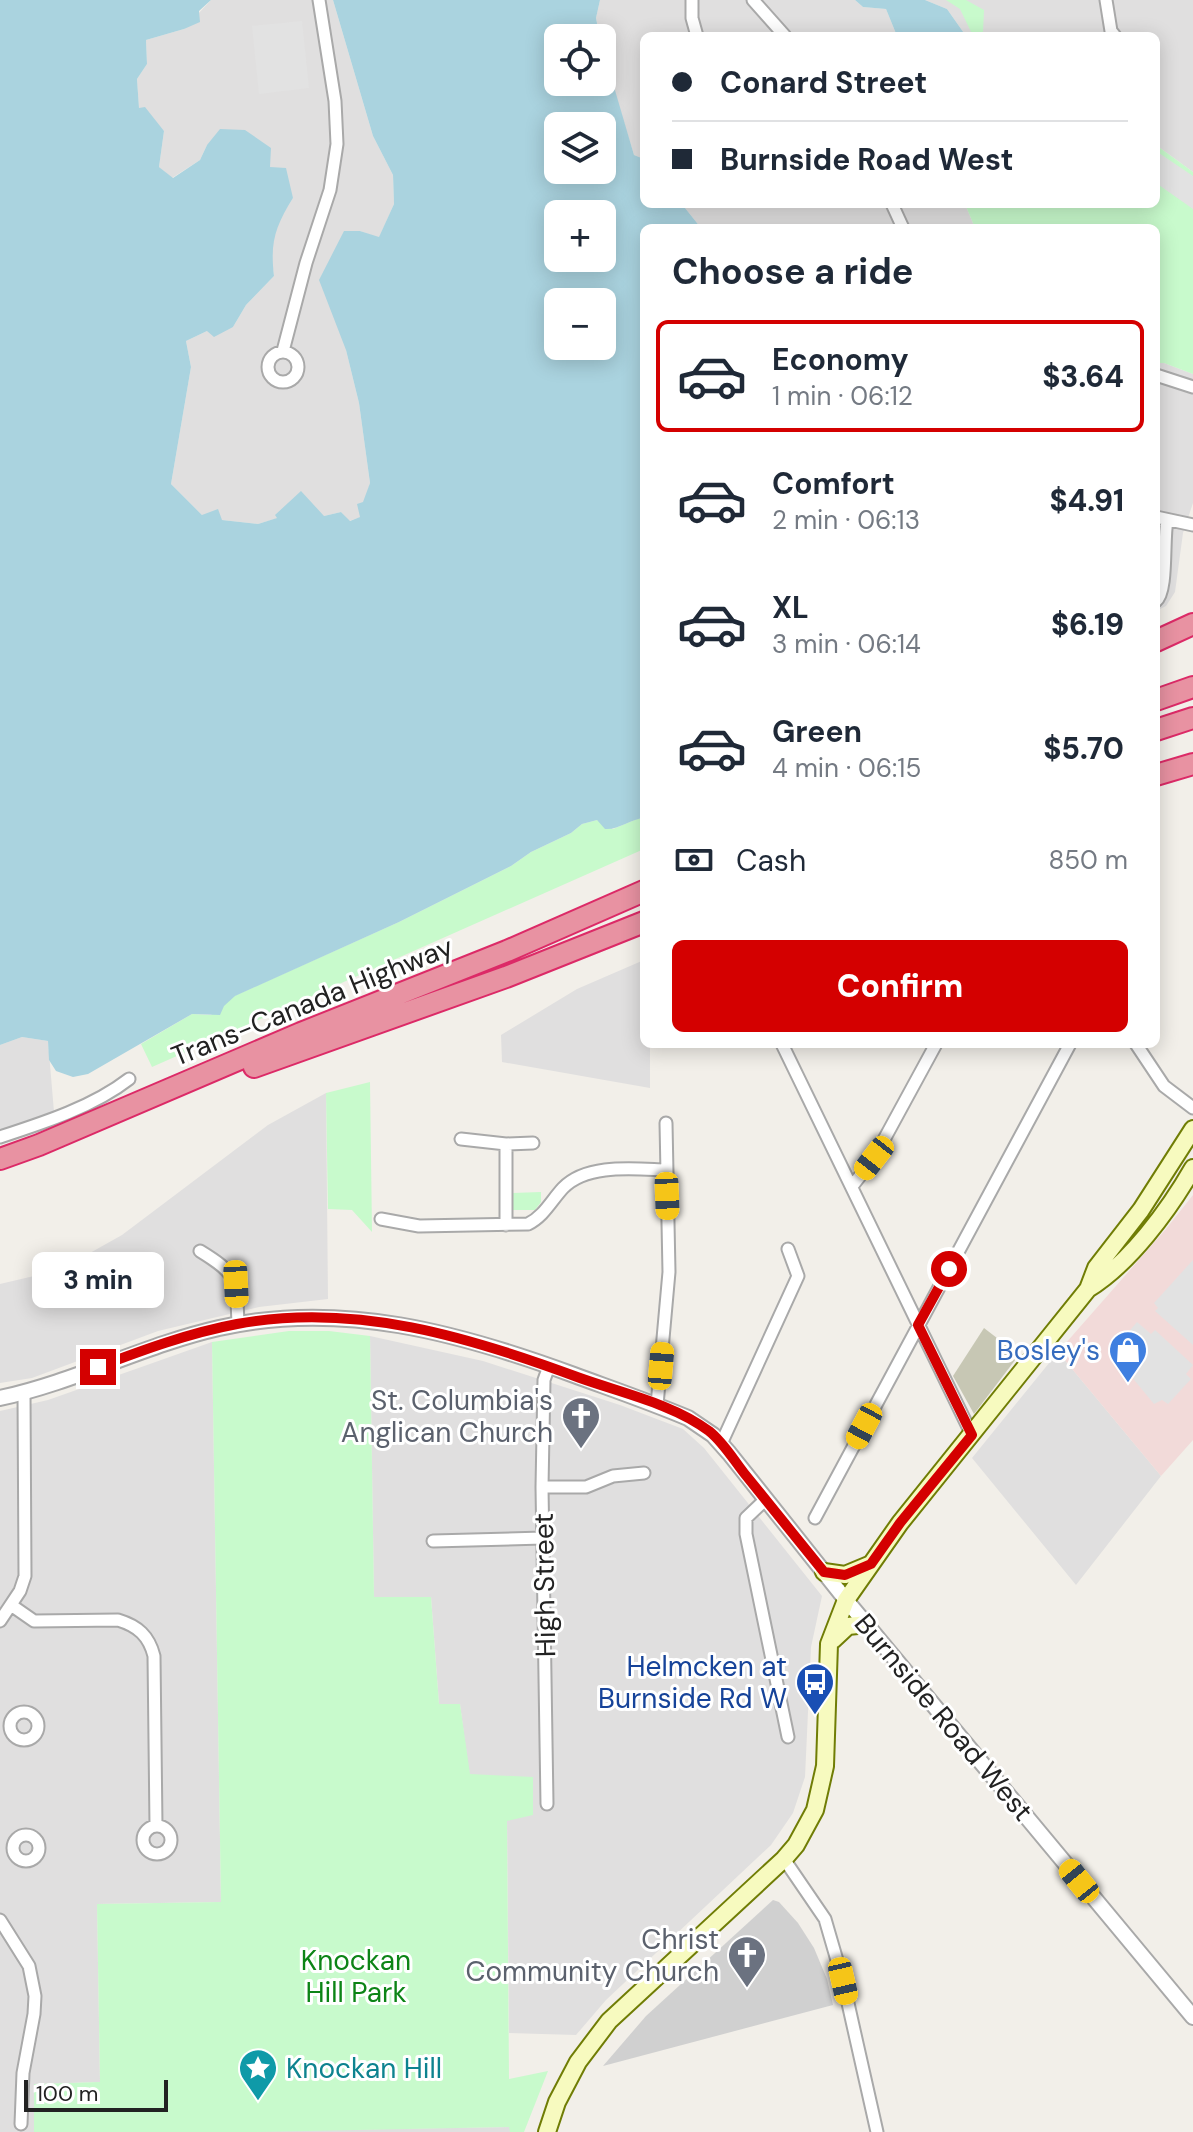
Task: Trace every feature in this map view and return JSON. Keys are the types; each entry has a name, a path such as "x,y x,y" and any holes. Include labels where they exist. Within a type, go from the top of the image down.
{"highway":[{"path":"1160,639 1193,624"},
{"path":"1160,699 1193,687"},
{"path":"1160,729 1193,718"},
{"path":"1160,775 1193,764"},
{"path":"1160,775 1193,771"},
{"path":"507,951 541,928 640,884"},
{"name":"Trans-Canada Highway","path":"0,1159 507,951 640,893"},
{"name":"Trans-Canada Highway","path":"0,1174 267,1062 588,946 640,924"},
{"path":"588,946 640,931"}],"main road":[{"path":"547,2132 557,2102 578,2062 609,2021 796,1845 815,1810 825,1766 829,1644 846,1600 900,1523 1088,1289 1096,1268 1141,1210 1193,1129"},
{"path":"1088,1289 1107,1278 1167,1209 1193,1168"},
{"path":"824,1572 845,1575 871,1564"},
{"path":"829,1644 848,1626 867,1624"}],"street":[{"path":"283,351 306,263 330,190 337,144 335,101 319,0"},
{"path":"692,0 696,32"},
{"path":"753,0 781,32"},
{"path":"1106,0 1112,32"},
{"path":"1160,376 1193,387"},
{"path":"1160,598 1165,583 1162,518 1193,525"},
{"path":"784,1048 972,1435"},
{"path":"788,1056 793,1048"},
{"path":"853,1185 874,1158 934,1048"},
{"path":"815,1518 1068,1048"},
{"path":"1139,1048 1164,1086 1193,1108"},
{"path":"0,1137 33,1127 116,1090 129,1079"},
{"path":"657,1405 669,1272 666,1123"},
{"path":"461,1139 506,1144 533,1143"},
{"path":"506,1144 506,1225"},
{"path":"381,1219 419,1226 528,1224 535,1221 561,1190 577,1178 629,1169 666,1170"},
{"path":"721,1444 798,1276 788,1249"},
{"path":"200,1251 232,1276 236,1284 238,1324"},
{"name":"Burnside Road West","path":"0,1398 24,1393 171,1340 238,1324 291,1317 370,1320 463,1339 549,1366 657,1405 704,1428 721,1444 846,1600 1193,2017"},
{"name":"High Street","path":"547,1804 542,1487 544,1380 549,1366"},
{"path":"0,1621 20,1591 26,1559 24,1393"},
{"path":"542,1487 586,1487 613,1476 644,1473"},
{"path":"766,1499 746,1518 746,1534 788,1737"},
{"path":"433,1541 543,1538"},
{"path":"11,1605 34,1621 118,1620 130,1623 151,1643 154,1656 156,1826"},
{"path":"784,1859 825,1919 843,1981 877,2132"},
{"path":"0,1920 29,1966 35,1996 23,2073 21,2124"}],"shaded area":[{"path":"211,0 333,0 373,136 393,175 394,204 379,238 360,231 346,350 359,403 370,483 361,517 349,521 341,512 278,518 258,524 222,520 202,515 171,484 191,367 186,341 207,331 233,327 246,305 274,276 271,254 276,225 293,198 270,167 207,145 200,160 172,178 159,167 164,131 139,109 137,79 147,64 146,40 184,29"},
{"path":"600,0 855,0 863,7 886,9 895,32 640,32 640,157 634,155 616,96 616,24 597,24"},
{"path":"925,0 1193,0 1193,172 1160,148 1160,32 963,32 947,9"},
{"path":"302,21 309,88 259,94 252,26"},
{"path":"1160,154 1193,176 1193,209 1160,186"},
{"path":"685,208 967,208 973,224 698,224"},
{"path":"1160,363 1193,374 1193,503 1183,533 1175,592 1166,606 1160,609"},
{"path":"640,962 640,1048 650,1048 650,1088 502,1062 501,1035 577,989"},
{"path":"22,1037 48,1041 54,1112 0,1132 0,1045"},
{"path":"326,1093 328,1299 259,1307 158,1331 32,1378 0,1383 0,1284 34,1276 81,1258 122,1235 268,1125"},
{"path":"1193,1195 1193,1440 1161,1476 1058,1352"},
{"path":"1193,1260 1193,1345 1155,1311 1158,1308 1154,1303"},
{"path":"1137,1322 1151,1334 1155,1330 1193,1365 1186,1374 1191,1379 1168,1404 1162,1400 1154,1404 1116,1358 1122,1353 1116,1347"},
{"path":"984,1328 1019,1355 974,1414 953,1376"},
{"path":"370,1336 483,1361 620,1405 683,1429 704,1448 822,1596 811,1647 805,1777 793,1813 771,1845 606,2000 576,2035 509,2033 507,1820 469,1774 460,1704 439,1704 431,1597 374,1597"},
{"path":"212,1342 221,1902 97,1904 100,2082 35,2084 34,2132 0,2132 0,1411 48,1400"},
{"path":"1058,1352 1161,1476 1076,1585 972,1458"},
{"path":"773,1900 779,1902 798,1923 814,1948 827,1979 833,2005 603,2066 646,2016"},
{"path":"510,2127 510,2132 256,2132 261,2131"}],"green space":[{"path":"946,0 966,0 984,10 983,32 971,32 960,9"},
{"path":"1160,148 1193,172 1193,374 1160,363 1160,224 973,224 967,208 1160,208"},
{"path":"640,819 640,851 152,1067 141,1044 192,1014 211,1015 234,996 399,922 511,866 582,824 597,820 613,829"},
{"path":"370,1082 372,1232 352,1210 328,1209 326,1093"},
{"path":"541,1192 541,1202 535,1210 512,1210 512,1193"},
{"name":"Knockan Hill Park","path":"289,1331 329,1331 370,1336 374,1597 431,1597 439,1704 460,1704 470,1774 533,1777 533,1815 507,1821 509,2079 548,2071 524,2132 510,2132 509,2127 34,2132 34,2084 100,2082 97,1904 221,1902 212,1342"}],"water":[{"path":"0,0 211,0 199,11 200,22 146,40 147,64 137,79 139,108 145,107 164,131 159,167 173,178 200,160 220,129 245,130 271,148 270,167 286,168 293,198 275,235 274,276 246,305 233,327 214,337 207,331 186,341 191,367 171,484 202,515 218,509 222,520 258,524 277,518 275,515 301,491 324,516 341,512 350,521 360,517 357,504 363,502 370,483 359,403 346,350 319,280 344,231 360,231 379,237 394,204 393,175 373,136 333,0 600,0 597,24 544,24 544,96 616,94 634,155 640,157 640,208 685,208 698,224 640,224 640,819 610,829 605,829 597,820 582,824 511,866 399,922 235,996 224,1006 220,1015 192,1014 88,1074 73,1077 56,1071 49,1060 48,1041 22,1037 0,1045"},
{"path":"855,0 925,0 947,9 963,32 895,32 886,9 863,7"}],"place":[{"name":"Bosley's","path":"1128,1384"},
{"name":"St. Columbia's Anglican Church","path":"581,1450"},
{"name":"Helmcken at Burnside Rd W","path":"815,1716"},
{"name":"Christ Community Church","path":"747,1989"},
{"name":"Knockan Hill","path":"258,2102"}],"route":[{"path":"98,1367 192,1334 291,1317 332,1317 391,1323 498,1348 657,1405 704,1428 729,1453 824,1572 845,1575 871,1564 900,1523 972,1435 918,1325 949,1269"}]}
